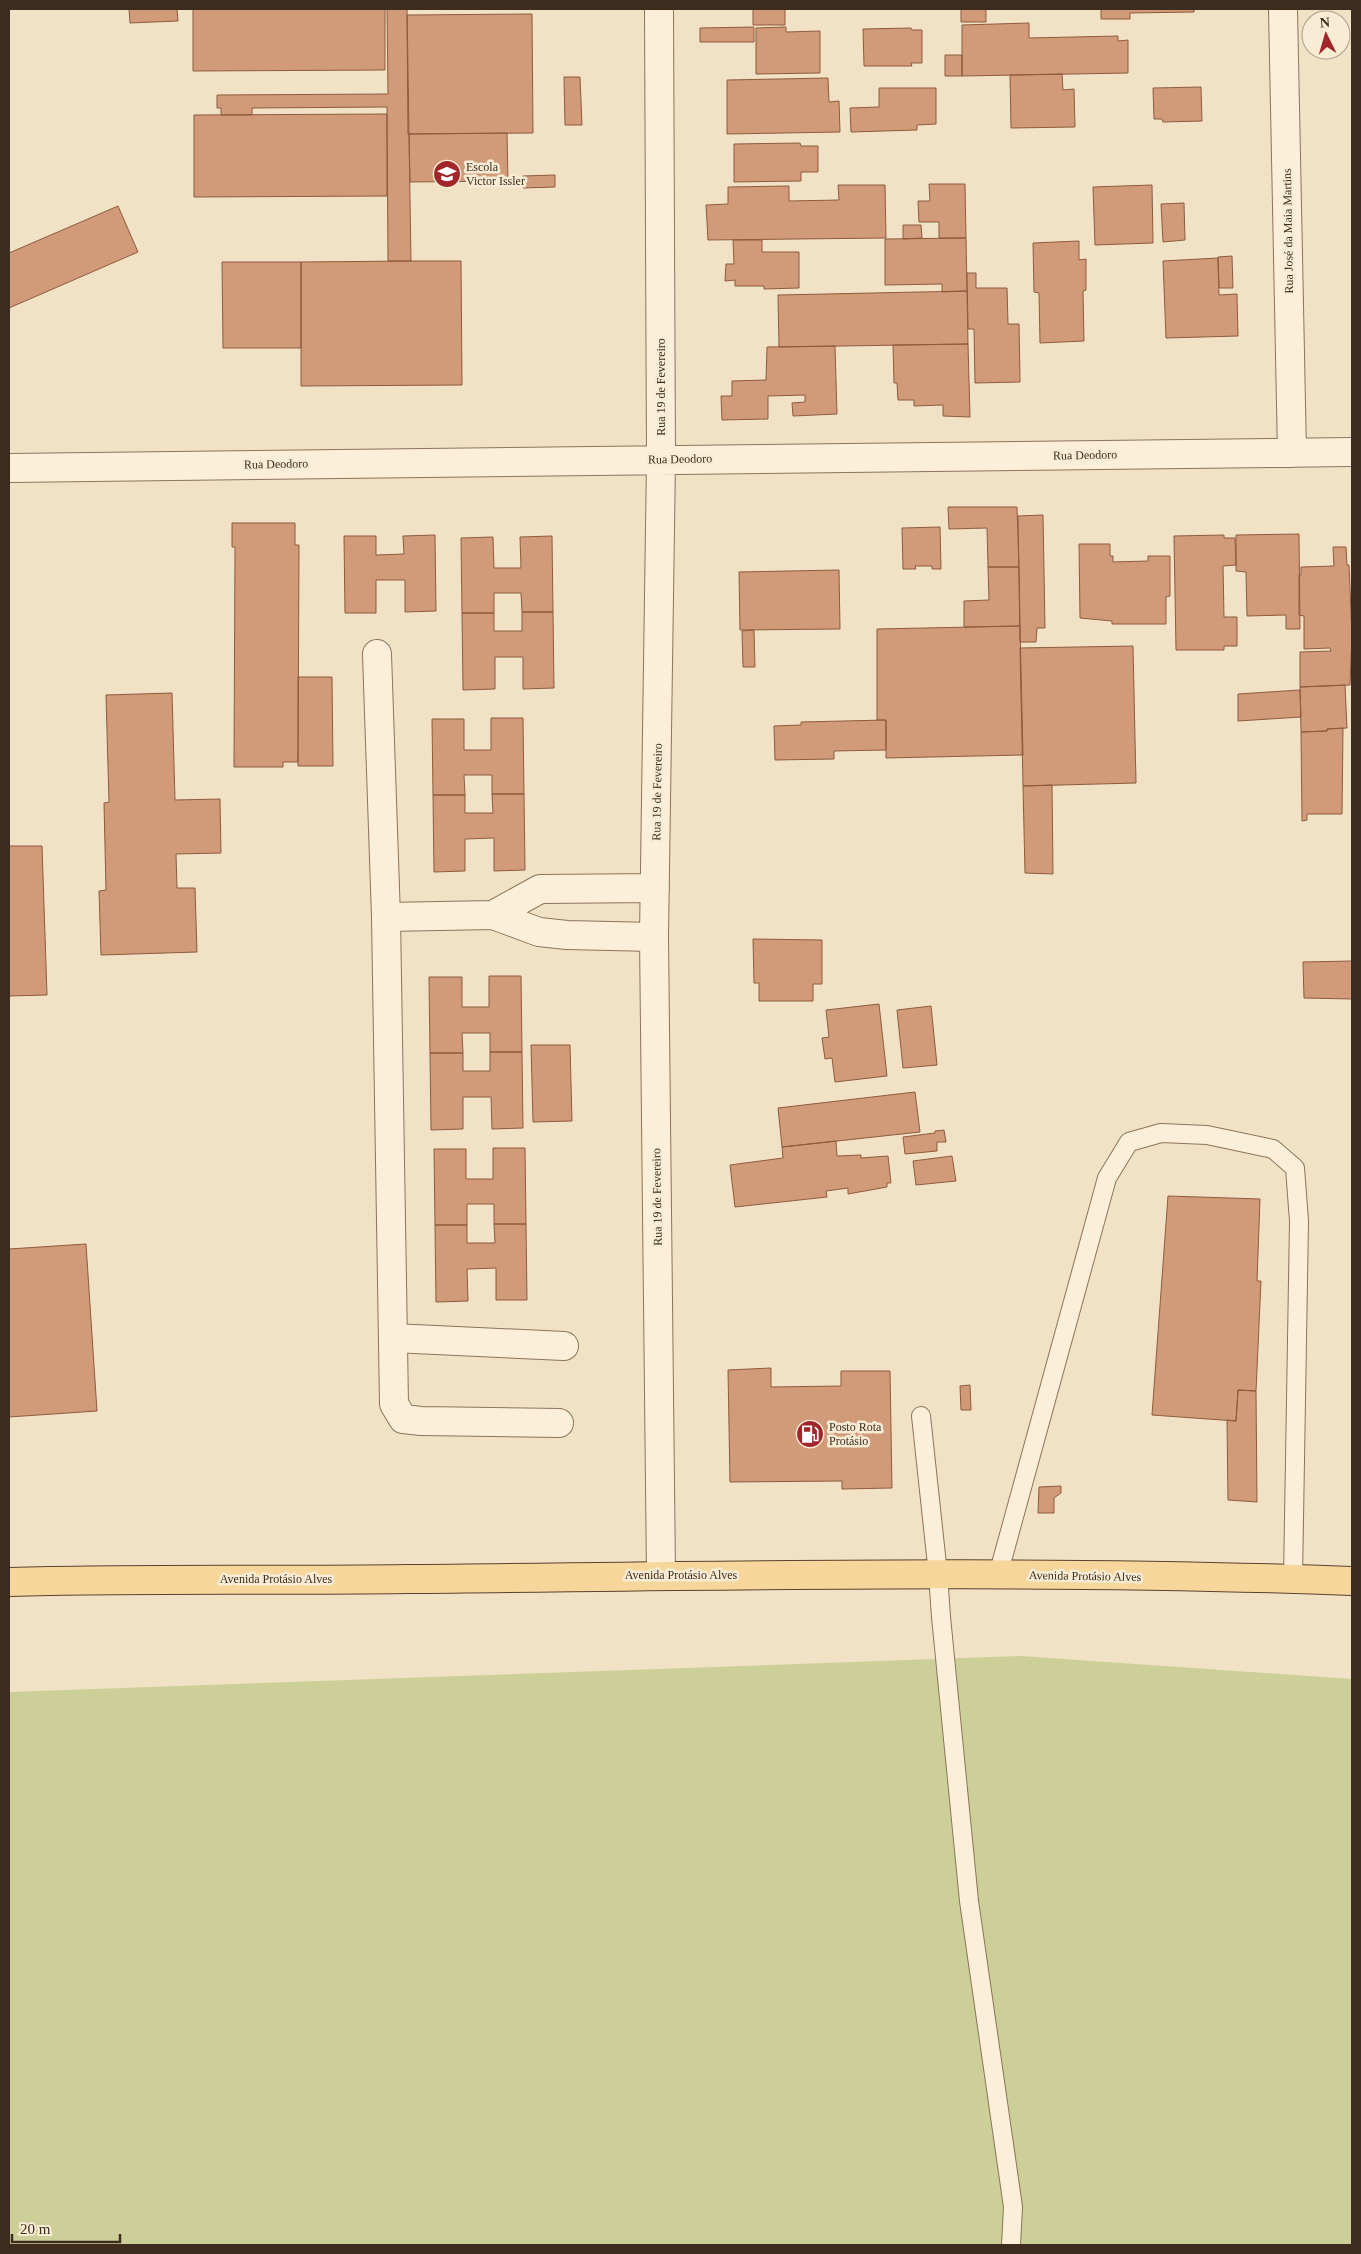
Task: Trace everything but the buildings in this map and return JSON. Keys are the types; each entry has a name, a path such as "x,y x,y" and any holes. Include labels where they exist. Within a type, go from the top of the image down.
{"main road":[{"name":"Avenida Protásio Alves","path":"9,1582 98,1579 405,1579 938,1574 1352,1581"}],"street":[{"name":"Rua 19 de Fevereiro","path":"659,9 661,460 654,937 661,1576"},
{"name":"Rua José da Maia Martins","path":"1283,9 1292,453"},
{"name":"Rua Deodoro","path":"9,468 1352,452"},
{"path":"377,654 386,917 394,1404 402,1419 421,1421 559,1423"},
{"path":"493,915 540,889 655,888"},
{"path":"386,917 493,915 539,932 567,936 654,937"},
{"path":"393,1338 564,1346"}],"lane":[{"path":"998,1575 1107,1178 1129,1142 1160,1133 1206,1136 1273,1149 1295,1168 1299,1221 1293,1579"},
{"path":"921,1416 969,1901 1013,2207 1011,2245"}],"green space":[{"path":"1021,1656 1352,1679 1352,2245 9,2245 9,1692"}],"place":[{"name":"Escola Victor Issler","path":"447,174"},
{"name":"Posto Rota Protásio","path":"810,1434"}]}
